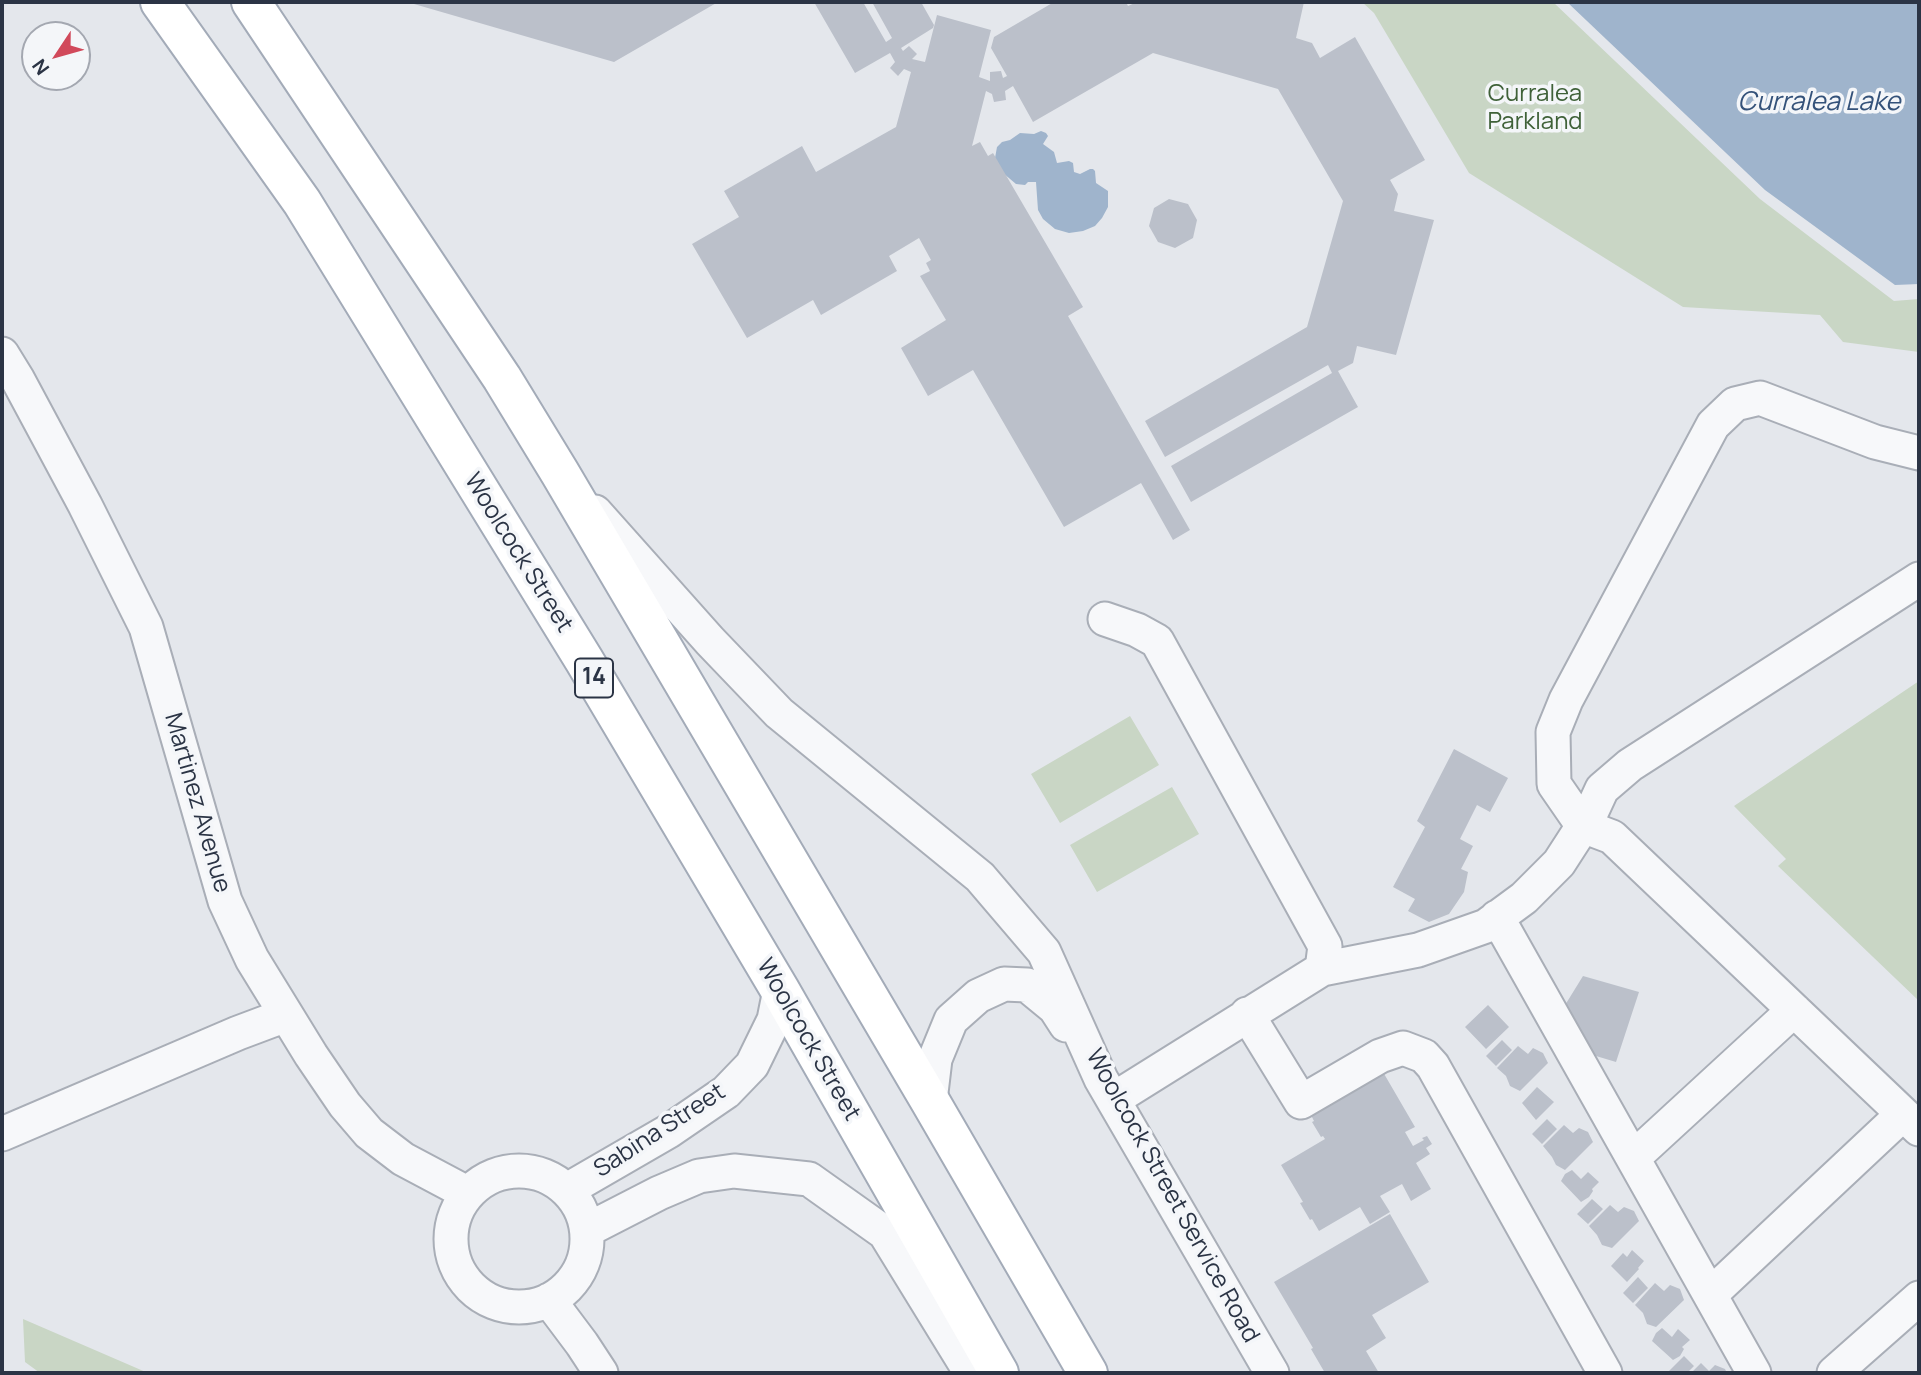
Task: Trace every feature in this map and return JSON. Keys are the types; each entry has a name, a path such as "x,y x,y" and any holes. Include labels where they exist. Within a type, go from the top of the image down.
{"main road":[{"name":"Woolcock Street","path":"160,2 302,202 577,648 780,990 999,1373"},
{"path":"251,2 502,378 560,473 1088,1373"}],"street":[{"name":"Martinez Avenue","path":"2,354 85,505 146,627 225,901 252,959 311,1055 345,1105 369,1133 403,1159 467,1193"},
{"path":"1710,1295 1911,1121 1612,837 1583,826 1554,784 1553,732 1566,700 1713,425 1735,404 1760,398 1875,442 1919,453"},
{"name":"Woolcock Street Service Road","path":"560,473 710,642 779,713 980,877 1044,952 1108,1089 1272,1373"},
{"path":"930,1101 935,1059 951,1020 978,996 1004,985 1027,985 1055,1008 1108,1089 1153,1076 1322,969 1418,950 1486,926 1524,898 1559,863 1583,826 1602,789 1630,765 1919,579"},
{"path":"1105,619 1137,630 1157,641 1325,946 1322,969"},
{"path":"1497,918 1754,1373"},
{"name":"Sabina Street","path":"567,1190 669,1131 726,1092 752,1065 774,1020 780,990"},
{"path":"1633,1158 1794,1010"},
{"path":"1247,1014 1300,1102 1380,1056 1403,1048 1424,1056 1433,1066 1605,1373"},
{"path":"2,1134 286,1015"},
{"path":"513,1170 547,1176 567,1190 581,1209 587,1230 586,1253 569,1286 549,1300 527,1307 508,1306 486,1298 467,1283 455,1263 450,1236 455,1213 467,1193 489,1176 513,1170"},
{"name":"Sabina Street","path":"587,1230 699,1176 734,1171 809,1180 885,1233 971,1373"},
{"path":"1834,1373 1919,1298"},
{"path":"549,1300 601,1373"}],"green space":[{"name":"Curralea Parkland","path":"1362,2 1553,2 1760,199 1894,301 1919,299 1919,352 1843,342 1820,315 1683,307 1469,173 1374,13"},
{"path":"1919,681 1919,1001 1778,866 1786,859 1734,806"},
{"path":"1130,716 1159,765 1060,823 1031,774"},
{"path":"1172,787 1199,834 1097,892 1070,845"},
{"path":"23,1319 148,1373 40,1373 25,1362"}],"water":[{"name":"Curralea Lake","path":"1567,2 1919,2 1919,284 1895,285 1765,190"},
{"path":"1041,131 1048,136 1043,144 1054,152 1057,163 1069,161 1073,163 1074,172 1080,174 1093,169 1096,183 1108,191 1108,207 1095,226 1069,233 1055,229 1043,219 1038,210 1036,182 1016,184 1003,173 995,158 997,147 1020,133 1034,134"}],"building":[{"path":"414,2 718,2 614,62"},
{"path":"814,2 863,2 886,42 892,38 872,2 921,2 934,25 933,28 901,48 903,51 909,46 917,54 912,59 925,62 937,15 991,30 979,77 990,81 990,72 1001,71 1003,78 1007,76 991,48 994,37 1054,2 1126,2 1128,6 1137,2 1304,2 1296,38 1312,43 1320,58 1355,37 1425,160 1390,180 1398,194 1394,211 1434,220 1396,355 1357,346 1353,363 1338,371 1358,407 1191,502 1171,466 1332,373 1328,365 1165,457 1145,421 1307,327 1343,201 1278,89 1153,53 1033,122 1013,86 1005,91 1006,100 994,102 992,94 986,91 972,146 980,142 988,156 993,153 1083,307 1068,316 1190,530 1173,540 1141,483 1064,527 973,370 928,396 901,348 946,320 920,276 930,271 926,263 931,260 919,238 889,256 897,271 821,315 813,300 747,338 692,244 739,217 724,191 802,146 816,172 896,127 911,72 904,69 898,76 890,68 895,62 890,53 855,73"},
{"path":"1169,199 1188,204 1197,220 1193,238 1175,248 1158,242 1149,226 1154,208"},
{"path":"1454,749 1508,778 1490,812 1477,805 1460,839 1473,846 1461,869 1468,872 1464,892 1449,914 1429,922 1408,911 1415,899 1393,887 1425,827 1417,821"},
{"path":"1583,976 1639,992 1616,1062 1586,1053 1562,1010"},
{"path":"1488,1005 1509,1027 1486,1049 1465,1027"},
{"path":"1502,1040 1512,1050 1496,1066 1486,1056"},
{"path":"1518,1046 1528,1054 1533,1048 1543,1053 1548,1063 1520,1091 1510,1086 1506,1076 1497,1068"},
{"path":"1383,1072 1415,1127 1405,1132 1413,1146 1427,1136 1432,1144 1426,1148 1430,1154 1416,1163 1431,1189 1411,1201 1402,1184 1380,1196 1390,1212 1370,1224 1360,1207 1319,1231 1300,1203 1303,1202 1281,1165 1325,1139 1312,1122 1314,1121 1311,1115"},
{"path":"1537,1087 1554,1102 1536,1120 1522,1103"},
{"path":"1547,1119 1557,1129 1542,1144 1532,1134"},
{"path":"1564,1125 1573,1133 1579,1128 1588,1132 1593,1142 1565,1170 1556,1165 1543,1146"},
{"path":"1572,1170 1581,1179 1588,1172 1599,1182 1589,1197 1581,1202 1561,1181 1565,1174"},
{"path":"1592,1199 1603,1209 1588,1224 1577,1214"},
{"path":"1610,1205 1618,1212 1624,1207 1634,1211 1639,1221 1612,1248 1602,1245 1589,1226"},
{"path":"1390,1214 1429,1282 1372,1315 1386,1338 1366,1351 1379,1373 1325,1373 1274,1282"},
{"path":"1632,1250 1644,1261 1627,1282 1611,1266 1623,1253 1627,1257"},
{"path":"1638,1277 1648,1288 1633,1303 1623,1293"},
{"path":"1655,1283 1664,1291 1670,1285 1680,1289 1684,1300 1656,1327 1647,1324 1643,1313 1635,1305"},
{"path":"1662,1328 1672,1337 1678,1329 1690,1340 1682,1347 1684,1349 1680,1356 1673,1360 1652,1341"},
{"path":"1684,1356 1694,1366 1687,1373 1668,1372"},
{"path":"1701,1363 1709,1371 1715,1365 1725,1369 1727,1373 1691,1373"}]}
